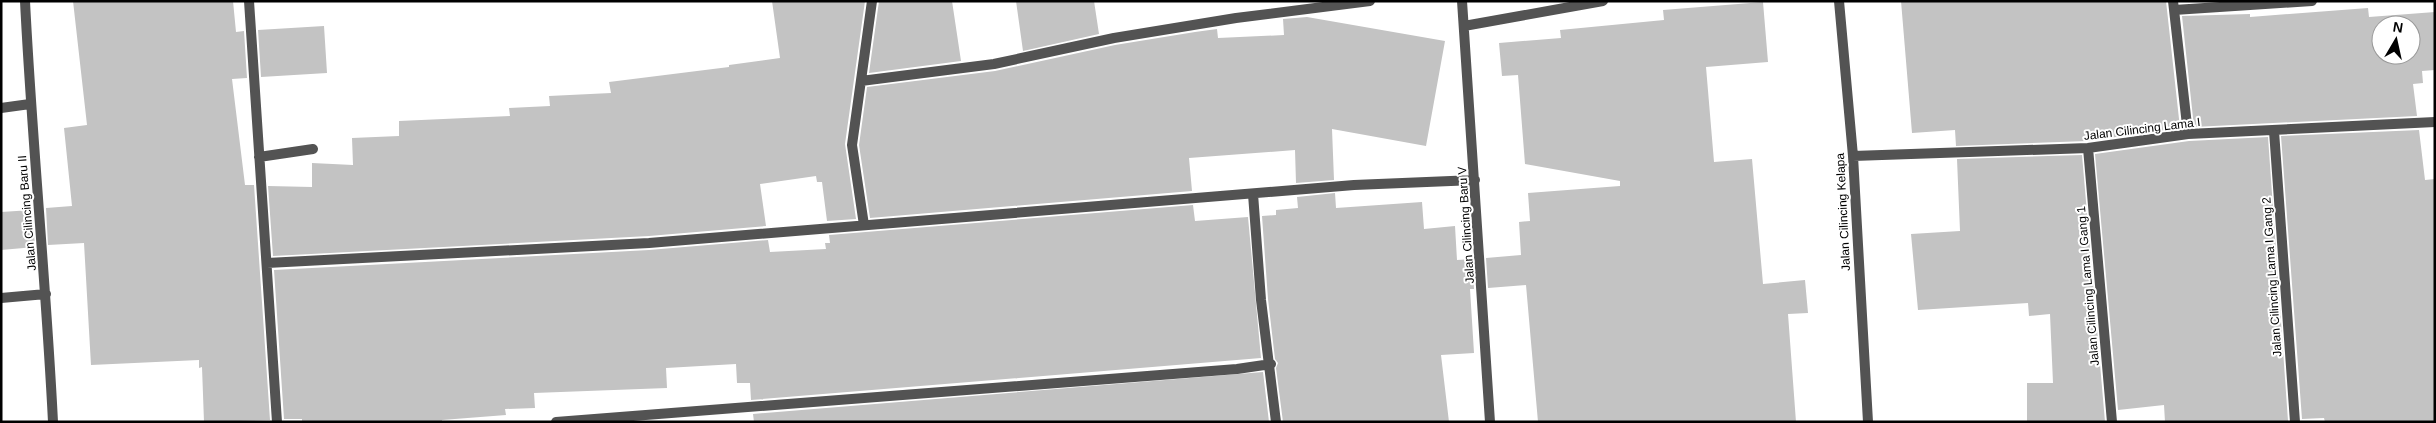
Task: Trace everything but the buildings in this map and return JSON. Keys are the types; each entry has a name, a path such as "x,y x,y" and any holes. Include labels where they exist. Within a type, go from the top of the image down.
{"street":[{"name":"Jalan Cilincing Baru II","path":"26,1 30,104 46,294 53,422"},
{"path":"249,1 277,422"},
{"path":"864,225 852,145 872,1"},
{"path":"861,81 994,64 1114,38 1236,18 1370,1"},
{"name":"Jalan Cilincing Baru V","path":"1462,1 1476,180 1490,422"},
{"path":"1464,26 1603,1"},
{"name":"Jalan Cilincing Kelapa","path":"1839,1 1853,156 1868,422"},
{"path":"2188,134 2173,6 2312,1"},
{"path":"1,108 30,104"},
{"name":"Jalan Cilincing Lama I","path":"1853,156 2088,148 2188,134 2435,122"},
{"name":"Jalan Cilincing Lama I Gang 2","path":"2274,131 2295,422"},
{"name":"Jalan Cilincing Lama I Gang 1","path":"2088,148 2112,422"},
{"path":"259,157 313,149"},
{"path":"267,263 649,243 1354,185 1476,180"},
{"path":"1253,194 1261,300 1276,422"},
{"path":"1,298 46,294"},
{"path":"556,422 1218,370 1270,364"}]}
